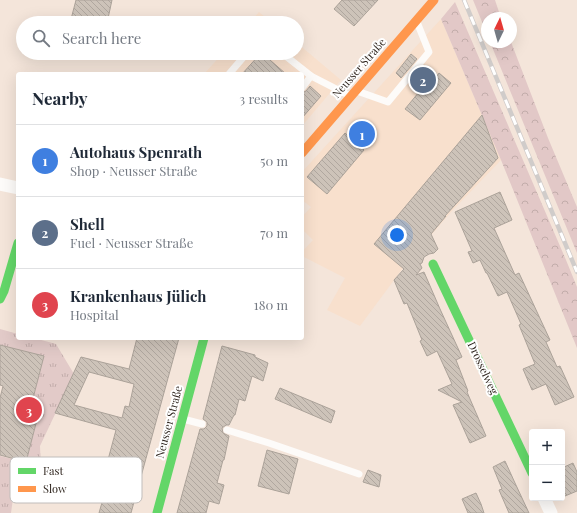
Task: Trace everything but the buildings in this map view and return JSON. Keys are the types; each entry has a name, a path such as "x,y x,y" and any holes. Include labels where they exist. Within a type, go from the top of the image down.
{"main road":[{"name":"Neusser Straße","path":"304,151 434,0"},
{"path":"0,299 4,291 16,250"},
{"name":"Drosselweg","path":"433,264 529,466"},
{"name":"Neusser Straße","path":"158,513 203,340"}],"street":[{"path":"0,184 16,188"},
{"path":"545,501 551,513"}],"lane":[{"path":"291,60 311,76 353,94 388,102 428,52 417,20"},
{"path":"231,72 241,60"},
{"path":"304,85 311,76"},
{"path":"183,419 202,424"},
{"path":"227,430 359,474"}],"shaded area":[{"path":"259,12 264,16 255,16"},
{"path":"441,19 501,160 451,212 403,268 360,326 327,310 345,278 304,257 304,250 313,240 304,231 304,215 311,207 304,202 304,170"},
{"path":"304,49 341,80 304,124 304,72 206,72 217,60 304,60"}],"green space":[{"path":"473,0 495,0 499,12 481,12 481,19"},
{"path":"455,2 577,287 577,348 501,160 441,19"},
{"path":"492,48 513,48 548,138 577,207 577,253"},
{"path":"0,329 16,333 16,340 41,340 56,344 74,374 40,446 40,457 27,457 40,408 31,406 44,356 0,345"},
{"path":"0,456 10,458 10,503 12,503 11,513 0,513"}],"railway":[{"path":"464,0 577,272"}],"traffic: fast":[{"path":"0,299 4,291 16,250"},
{"path":"433,264 529,467"},
{"path":"157,513 203,340"}],"traffic: slow":[{"path":"304,151 434,0"}],"place":[{"name":"Shell","path":"423,80"},
{"name":"Autohaus Spenrath","path":"362,134"},
{"name":"Krankenhaus Jülich","path":"29,410"}]}
